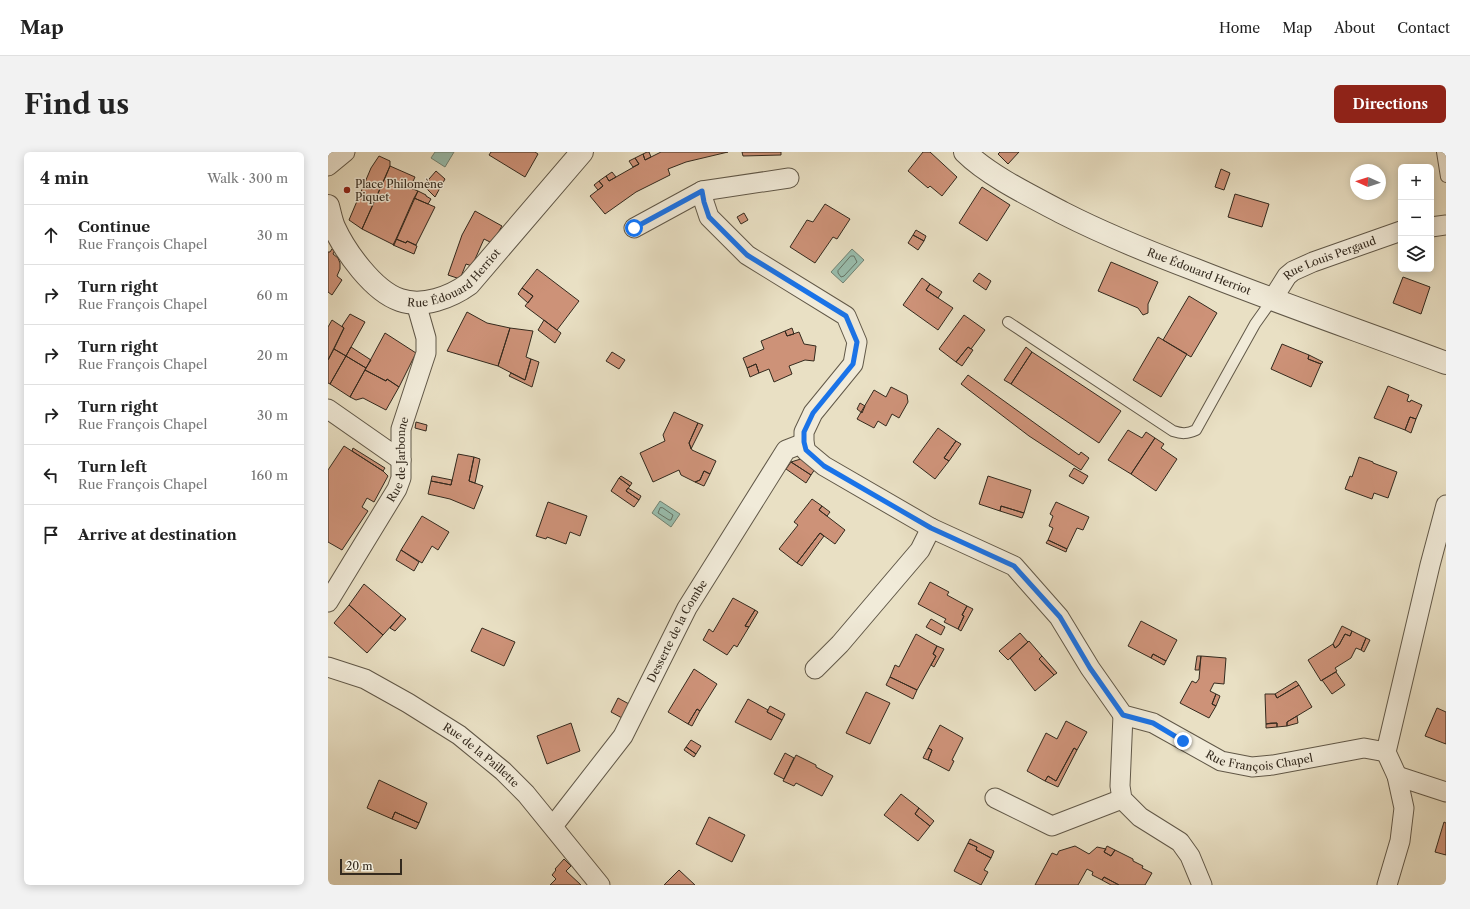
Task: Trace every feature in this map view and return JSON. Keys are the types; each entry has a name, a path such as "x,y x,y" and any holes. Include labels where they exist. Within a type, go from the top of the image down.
{"street":[{"path":"328,166 345,152"},
{"name":"Rue Édouard Herriot","path":"330,220 349,254 368,278 384,292 400,300 416,303 434,300 458,292 469,284 582,152"},
{"name":"Rue Édouard Herriot","path":"965,152 971,158 1003,180 1045,204 1096,230 1272,300 1446,363"},
{"path":"634,228 702,191 789,178"},
{"path":"702,191 709,217 747,255 846,316 857,342 853,364 813,413 804,432 806,450 824,466 931,528 1014,566 1060,617 1090,668 1123,715 1120,786 1122,799 1140,817 1180,842 1190,856 1202,885"},
{"path":"1434,227 1446,225"},
{"name":"Rue Louis Pergaud","path":"1272,300 1287,276 1293,271 1313,262 1398,232"},
{"name":"Rue de Jarbonne","path":"328,602 397,489 401,478 401,429 426,353 426,338 416,303"},
{"path":"328,409 401,460"},
{"name":"Desserte de la Combe","path":"553,826 623,736 687,608 786,450 804,442"},
{"path":"1387,885 1400,841 1404,808 1397,776 1386,752 1428,572 1446,505"},
{"path":"815,669 840,644 920,550 931,528"},
{"name":"Rue de la Paillette","path":"328,667 365,679 459,735 503,771 526,794 600,885"},
{"name":"Rue François Chapel","path":"1123,715 1153,723 1221,761 1252,767 1273,765 1364,748 1386,752"},
{"path":"1397,776 1446,792"},
{"path":"995,798 1052,826 1122,799"}],"lane":[{"path":"1442,152 1446,177"},
{"path":"1008,322 1173,431 1188,434 1196,430 1254,324 1272,300"}],"water":[{"path":"435,152 454,152 445,167 431,158"},
{"path":"852,249 864,260 843,283 831,272"},
{"path":"660,501 680,514 671,527 652,513"}],"building":[{"path":"491,152 535,152 538,154 525,177 489,155"},
{"path":"649,152 651,157 645,160 643,154"},
{"path":"661,152 728,152 686,162 668,169 670,175 636,192 605,214 590,196 603,186 599,181 606,176 609,181 639,164 635,158 643,154 645,160"},
{"path":"742,152 781,152 781,155 743,156"},
{"path":"923,152 930,152 957,177 942,196 930,186 928,188 908,171"},
{"path":"1000,152 1019,152 1008,164 998,154"},
{"path":"379,156 390,161 390,166 362,229 349,220 371,168"},
{"path":"635,158 639,164 633,167 629,161"},
{"path":"390,166 415,177 410,188 385,178"},
{"path":"1221,169 1230,173 1224,190 1215,187"},
{"path":"436,171 445,179 440,188 434,182 427,189 423,186"},
{"path":"612,172 616,177 609,181 606,176"},
{"path":"385,178 418,191 394,245 362,229"},
{"path":"599,181 603,186 598,190 594,185"},
{"path":"434,182 440,188 435,197 427,189"},
{"path":"982,187 1010,205 987,241 959,223"},
{"path":"418,191 431,199 428,204 414,198"},
{"path":"1235,194 1269,204 1262,227 1228,217"},
{"path":"414,198 435,207 416,245 407,241 406,243 396,239"},
{"path":"825,204 850,219 837,239 833,237 815,263 790,247 807,220 813,222"},
{"path":"475,211 502,226 492,243 484,239 472,266 466,264 460,279 448,275 462,235"},
{"path":"744,213 748,220 741,224 737,217"},
{"path":"916,230 926,236 924,241 913,235"},
{"path":"913,235 924,241 918,250 908,243"},
{"path":"396,239 406,243 407,241 417,246 414,254 393,245"},
{"path":"332,249 335,250 333,254 338,258 340,263 340,269 337,276 342,280 332,295 328,292 328,252"},
{"path":"1111,262 1158,282 1148,304 1148,313 1143,315 1138,308 1098,291"},
{"path":"537,269 579,301 557,330 525,306 533,296 522,288"},
{"path":"979,273 991,281 986,290 973,281"},
{"path":"1403,277 1430,287 1421,314 1393,303"},
{"path":"922,278 930,284 926,290 953,308 938,330 903,305"},
{"path":"930,284 942,292 938,298 926,290"},
{"path":"522,288 533,296 528,303 518,294"},
{"path":"1189,296 1217,313 1191,357 1163,340"},
{"path":"467,312 487,323 510,328 498,366 447,351"},
{"path":"350,314 365,322 346,356 334,349 344,328 342,326"},
{"path":"964,315 985,330 971,349 968,347 956,362 939,349"},
{"path":"332,320 344,328 328,360 328,327"},
{"path":"544,320 561,333 555,343 538,330"},
{"path":"510,328 533,331 526,357 531,359 525,380 498,366"},
{"path":"792,328 794,334 787,336 785,331"},
{"path":"785,331 787,336 799,332 804,344 816,346 814,361 805,360 789,366 792,374 774,382 769,369 759,373 756,364 747,368 743,358 764,349 761,341"},
{"path":"385,333 416,353 399,387 387,379 386,381 365,370"},
{"path":"1158,337 1187,354 1161,397 1133,380"},
{"path":"1282,344 1309,355 1308,359 1321,364 1311,387 1271,369"},
{"path":"351,347 371,360 366,368 346,356"},
{"path":"968,347 973,350 962,366 956,362"},
{"path":"1026,347 1032,352 1011,384 1004,380"},
{"path":"334,349 346,356 330,384 328,383 328,360"},
{"path":"612,352 625,360 619,369 606,361"},
{"path":"1032,352 1121,411 1099,443 1011,384"},
{"path":"1309,355 1323,362 1321,364 1308,359"},
{"path":"346,356 366,368 350,397 330,384"},
{"path":"531,359 539,362 532,387 509,376 511,373 525,380"},
{"path":"756,364 759,373 750,377 747,368"},
{"path":"365,370 386,381 387,379 399,387 386,410 363,398 356,400 350,397"},
{"path":"968,375 1079,455 1081,452 1089,458 1081,470 1029,436 961,384"},
{"path":"1388,386 1409,395 1407,401 1410,402 1411,400 1422,405 1416,419 1410,417 1405,430 1374,418"},
{"path":"891,387 907,395 908,402 899,418 892,414 886,426 878,421 874,428 857,419 874,390 886,397"},
{"path":"860,403 865,406 862,413 857,409"},
{"path":"674,412 698,423 689,443 692,450 716,461 710,474 704,471 700,480 695,482 681,475 679,470 653,482 640,453 665,441 663,435"},
{"path":"1410,417 1416,419 1411,433 1405,430"},
{"path":"416,422 427,425 426,431 415,428"},
{"path":"698,423 703,425 691,449 689,443"},
{"path":"938,428 956,441 944,458 949,461 935,479 913,462"},
{"path":"1128,430 1142,438 1146,432 1155,438 1131,474 1108,460"},
{"path":"1155,438 1164,444 1161,448 1177,459 1156,491 1131,474"},
{"path":"956,441 961,444 949,461 944,458"},
{"path":"344,446 383,471 388,476 374,502 367,498 362,507 368,511 342,550 328,542 328,470"},
{"path":"353,448 385,468 383,471 352,451"},
{"path":"458,454 474,457 469,481 483,486 474,509 450,499 428,494 431,481 451,485"},
{"path":"474,457 480,459 475,483 469,481"},
{"path":"1359,457 1397,472 1388,498 1374,493 1372,499 1345,489 1350,476 1352,477"},
{"path":"804,458 815,469 811,475 791,462"},
{"path":"791,462 811,475 806,483 786,469"},
{"path":"1074,468 1088,476 1083,484 1069,476"},
{"path":"704,471 710,474 704,486 695,482 700,480"},
{"path":"432,476 452,480 451,485 431,481"},
{"path":"621,476 632,483 630,486 619,478"},
{"path":"988,476 1031,490 1024,513 1001,506 1000,511 979,504"},
{"path":"619,478 630,486 626,491 639,500 634,507 611,491"},
{"path":"628,488 641,496 639,500 626,491"},
{"path":"812,499 822,506 819,510 845,530 835,544 820,533 797,563 779,549 798,525 794,522"},
{"path":"548,502 587,516 580,536 570,532 566,544 547,537 546,539 536,536"},
{"path":"1056,502 1089,517 1083,530 1077,528 1067,549 1048,540 1053,528 1049,526 1053,516 1050,514"},
{"path":"822,506 830,512 827,516 819,510"},
{"path":"1001,506 1024,513 1022,518 1000,511"},
{"path":"422,516 449,532 438,550 432,546 422,563 401,550"},
{"path":"820,533 824,536 802,566 797,563"},
{"path":"1048,540 1067,549 1066,552 1046,543"},
{"path":"401,550 419,562 414,571 396,560"},
{"path":"930,582 949,592 947,595 967,606 962,615 964,616 958,629 944,622 946,619 918,604"},
{"path":"364,584 401,615 383,635 349,605"},
{"path":"733,598 755,610 745,626 749,627 737,647 734,645 727,655 703,640 709,629 713,632"},
{"path":"349,605 383,635 367,653 334,623"},
{"path":"967,606 973,609 961,631 958,629 964,616 962,615"},
{"path":"755,610 758,612 749,627 745,626"},
{"path":"401,615 406,619 395,631 390,628"},
{"path":"931,619 945,627 941,635 926,627"},
{"path":"1141,621 1177,640 1166,661 1153,654 1151,658 1128,646"},
{"path":"1342,626 1352,631 1350,636 1345,634 1339,645 1335,648 1333,644"},
{"path":"482,628 515,642 504,666 471,651"},
{"path":"1352,631 1366,638 1361,650 1356,648 1351,658 1335,668 1337,671 1321,681 1308,660 1333,644 1335,648 1339,645 1345,634 1350,636"},
{"path":"1020,633 1028,642 1008,660 999,651"},
{"path":"916,634 937,646 933,654 936,656 917,690 890,677 895,665 899,667"},
{"path":"1366,638 1370,640 1364,652 1361,650"},
{"path":"1029,641 1042,656 1039,659 1054,675 1035,691 1010,658"},
{"path":"937,646 944,649 934,667 931,665 936,656 933,654"},
{"path":"1153,654 1166,661 1164,665 1151,658"},
{"path":"1042,656 1057,673 1054,675 1039,659"},
{"path":"1197,656 1201,656 1199,670 1195,670"},
{"path":"1201,656 1226,658 1224,684 1214,683 1210,691 1216,694 1212,704 1216,706 1209,718 1180,703 1192,681 1196,683 1199,679"},
{"path":"694,669 717,684 700,711 697,709 688,724 668,712"},
{"path":"1336,672 1345,685 1332,694 1322,680"},
{"path":"890,677 917,690 913,699 886,685"},
{"path":"1296,681 1299,685 1277,698 1275,694"},
{"path":"1299,685 1312,707 1287,722 1287,726 1277,727 1277,723 1266,724 1265,694 1275,694 1277,698"},
{"path":"866,692 890,703 870,744 846,733"},
{"path":"1216,694 1220,696 1216,706 1212,704"},
{"path":"618,698 629,704 622,718 611,712"},
{"path":"748,699 782,720 771,740 735,722"},
{"path":"770,706 785,714 782,720 767,712"},
{"path":"1437,708 1446,712 1446,744 1425,736"},
{"path":"697,709 700,711 692,726 688,724"},
{"path":"1297,716 1298,723 1287,726 1287,722"},
{"path":"1066,721 1087,732 1077,750 1074,748 1056,781 1048,776 1045,781 1027,771 1046,733 1057,739"},
{"path":"571,723 580,751 547,764 537,736"},
{"path":"1277,723 1277,727 1266,728 1266,724"},
{"path":"940,725 963,738 952,760 954,761 949,771 928,760 932,750 928,748"},
{"path":"691,740 701,746 696,754 686,747"},
{"path":"686,747 696,754 694,757 684,750"},
{"path":"928,748 932,750 928,760 923,758"},
{"path":"1074,748 1077,750 1058,787 1045,781 1048,776 1056,781"},
{"path":"785,753 794,758 784,779 774,774"},
{"path":"796,755 833,776 822,796 796,783 794,786 783,781"},
{"path":"379,780 427,803 419,823 395,812 392,819 367,808"},
{"path":"901,794 919,808 915,814 930,826 918,841 884,815"},
{"path":"919,808 934,821 930,826 915,814"},
{"path":"395,812 419,823 416,829 392,819"},
{"path":"709,817 745,835 732,862 696,844"},
{"path":"1444,822 1446,823 1446,855 1435,852"},
{"path":"970,839 994,851 991,858 976,850 977,847 968,843"},
{"path":"968,843 977,847 976,850 991,858 984,870 988,872 981,885 954,871"},
{"path":"1075,846 1089,854 1097,847 1106,849 1104,852 1111,856 1115,850 1133,859 1133,861 1143,866 1142,868 1152,873 1145,885 1119,885 1104,877 1102,880 1092,875 1093,872 1087,869 1078,885 1035,885 1052,853 1057,855 1059,851"},
{"path":"1107,846 1115,850 1111,856 1104,852"},
{"path":"564,859 571,866 566,871 581,885 550,885 556,879 552,875 556,870 555,869"},
{"path":"679,870 695,885 664,885"},
{"path":"1104,877 1119,885 1111,885 1102,880"}],"place":[{"name":"Place Philomène Piquet","path":"347,190"}],"route":[{"path":"634,228 702,191 709,217 747,255 846,316 857,342 853,364 813,413 804,432 806,450 824,466 931,528 1014,566 1060,617 1090,668 1123,715 1153,723 1183,741"}]}
